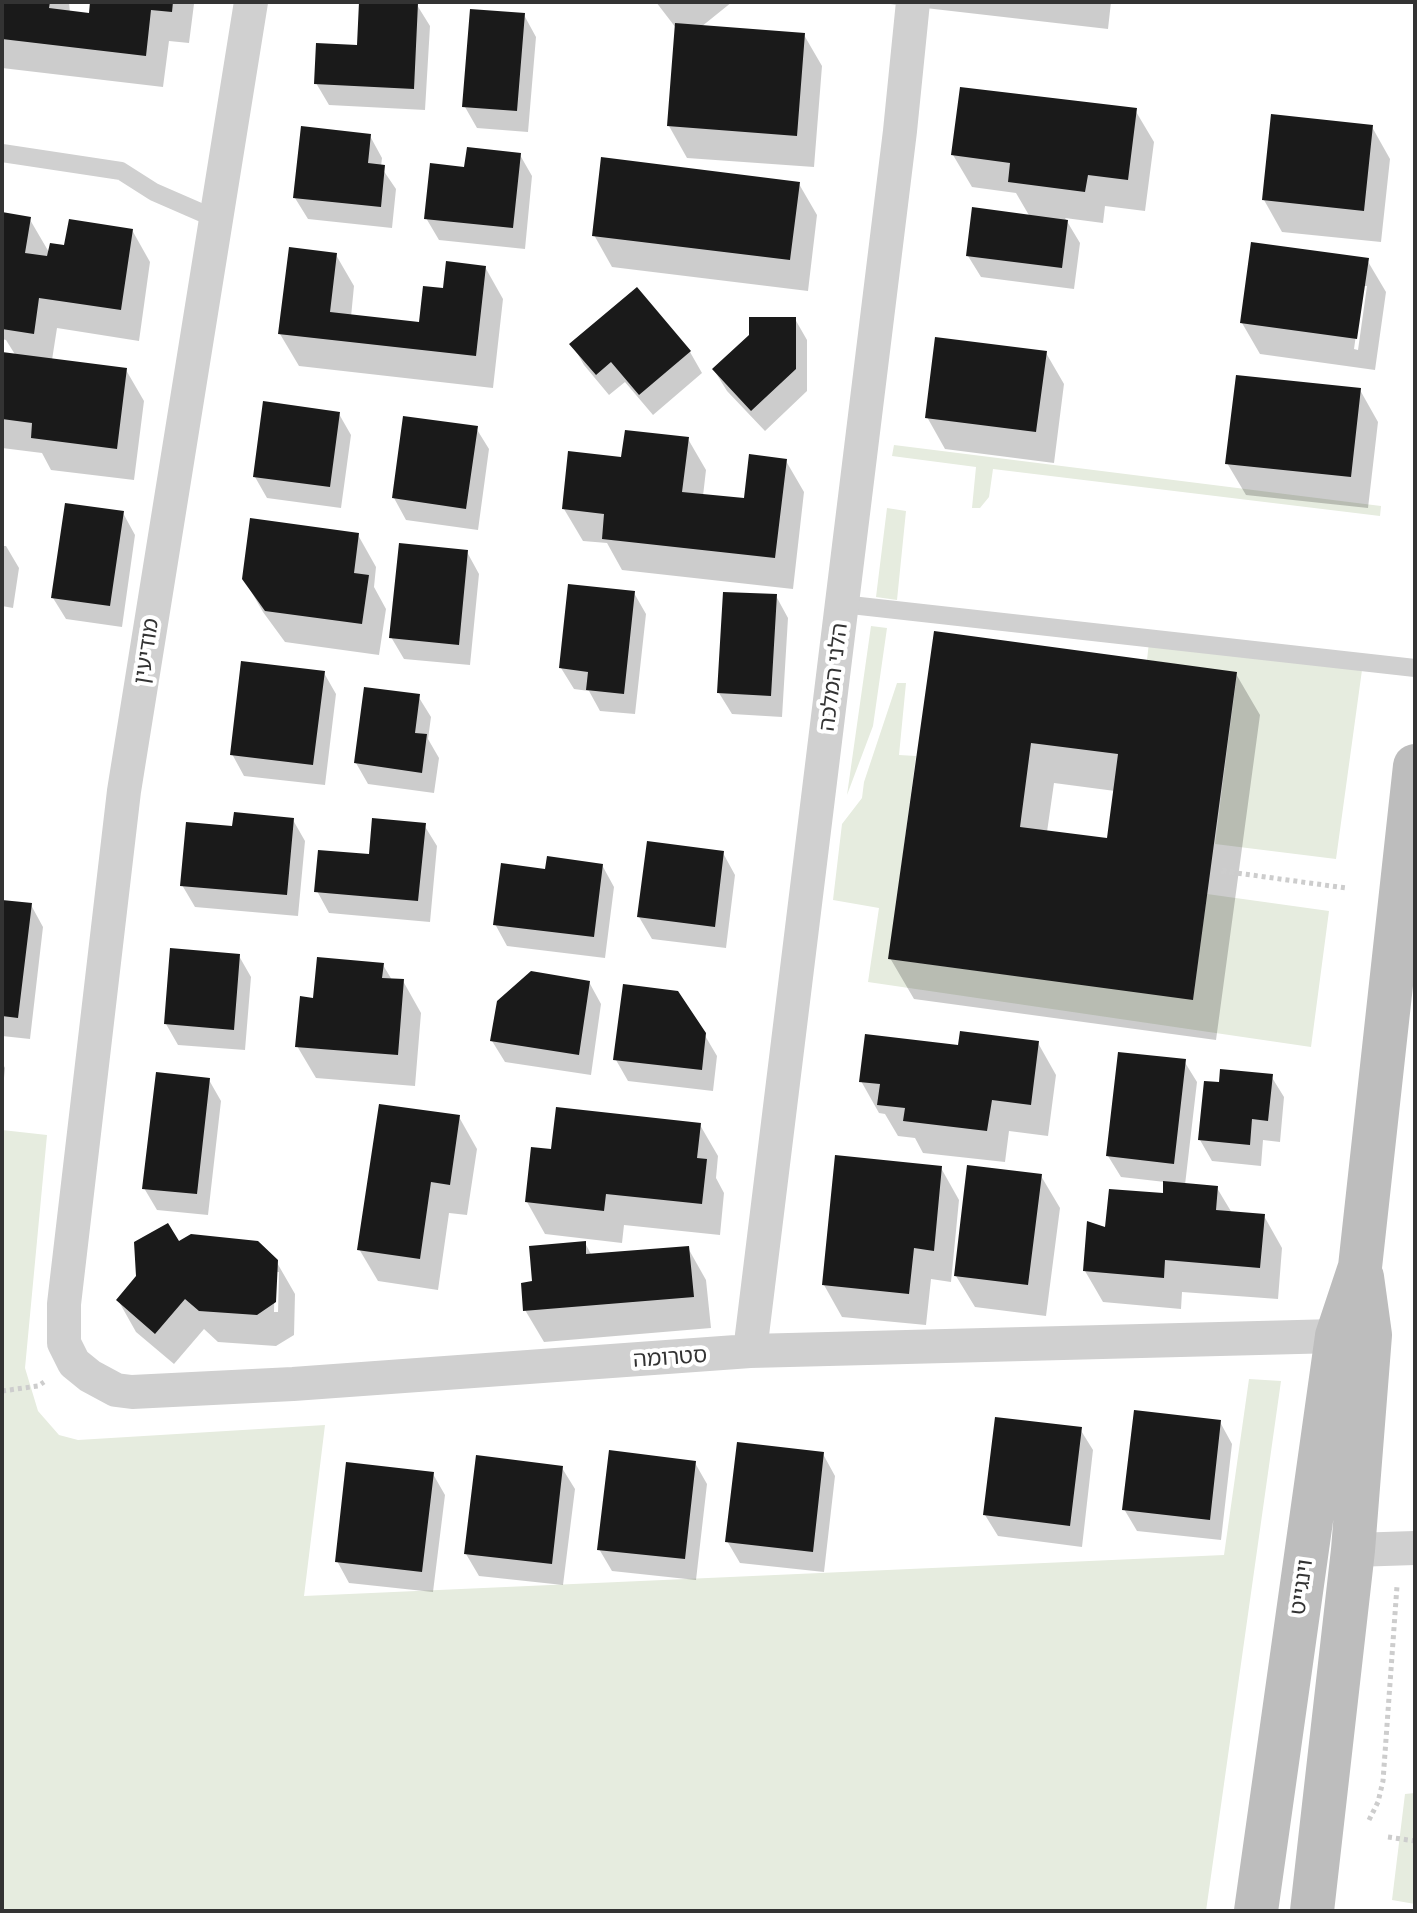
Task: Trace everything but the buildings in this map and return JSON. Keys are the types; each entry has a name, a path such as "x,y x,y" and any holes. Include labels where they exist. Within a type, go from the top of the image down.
{"street":[{"name":"מודיעין","path":"64,1304 124,791 251,2"},
{"name":"הלני המלכה","path":"750,1351 900,131 913,2"},
{"name":"וינגייט","path":"1256,1911 1337,1336 1360,1267 1405,946 1415,766"},
{"name":"וינגייט","path":"1312,1911 1353,1550 1370,1335 1360,1267"},
{"name":"סטרומה","path":"64,1304 64,1343 74,1363 116,1390 132,1392 309,1383 750,1351 1337,1336"},
{"path":"1353,1550 1415,1548"}],"lane":[{"path":"2,153 121,171 154,192 216,219"},
{"path":"842,604 1415,668"}],"path":[{"path":"1222,871 1346,888"},
{"path":"1388,1837 1415,1841"}],"shaded area":[{"path":"894,445 1381,506 1380,516 993,469 989,497 980,508 972,508 976,467 892,456"},
{"path":"887,508 906,511 897,600 876,597"},
{"path":"871,626 887,628 873,726 847,795"},
{"path":"1149,642 1362,670 1336,859 1215,844 1237,673 1147,660"},
{"path":"897,683 906,683 899,755 916,756 889,959 1193,999 1207,894 1329,911 1311,1047 868,982 879,908 833,900 842,824 862,798 864,782"},
{"path":"2,1130 47,1135 25,1368 38,1411 59,1435 78,1440 325,1425 304,1596 1224,1555 1249,1379 1281,1381 1206,1911 2,1911"},
{"path":"1415,1793 1415,1904 1392,1900 1405,1794"}]}
